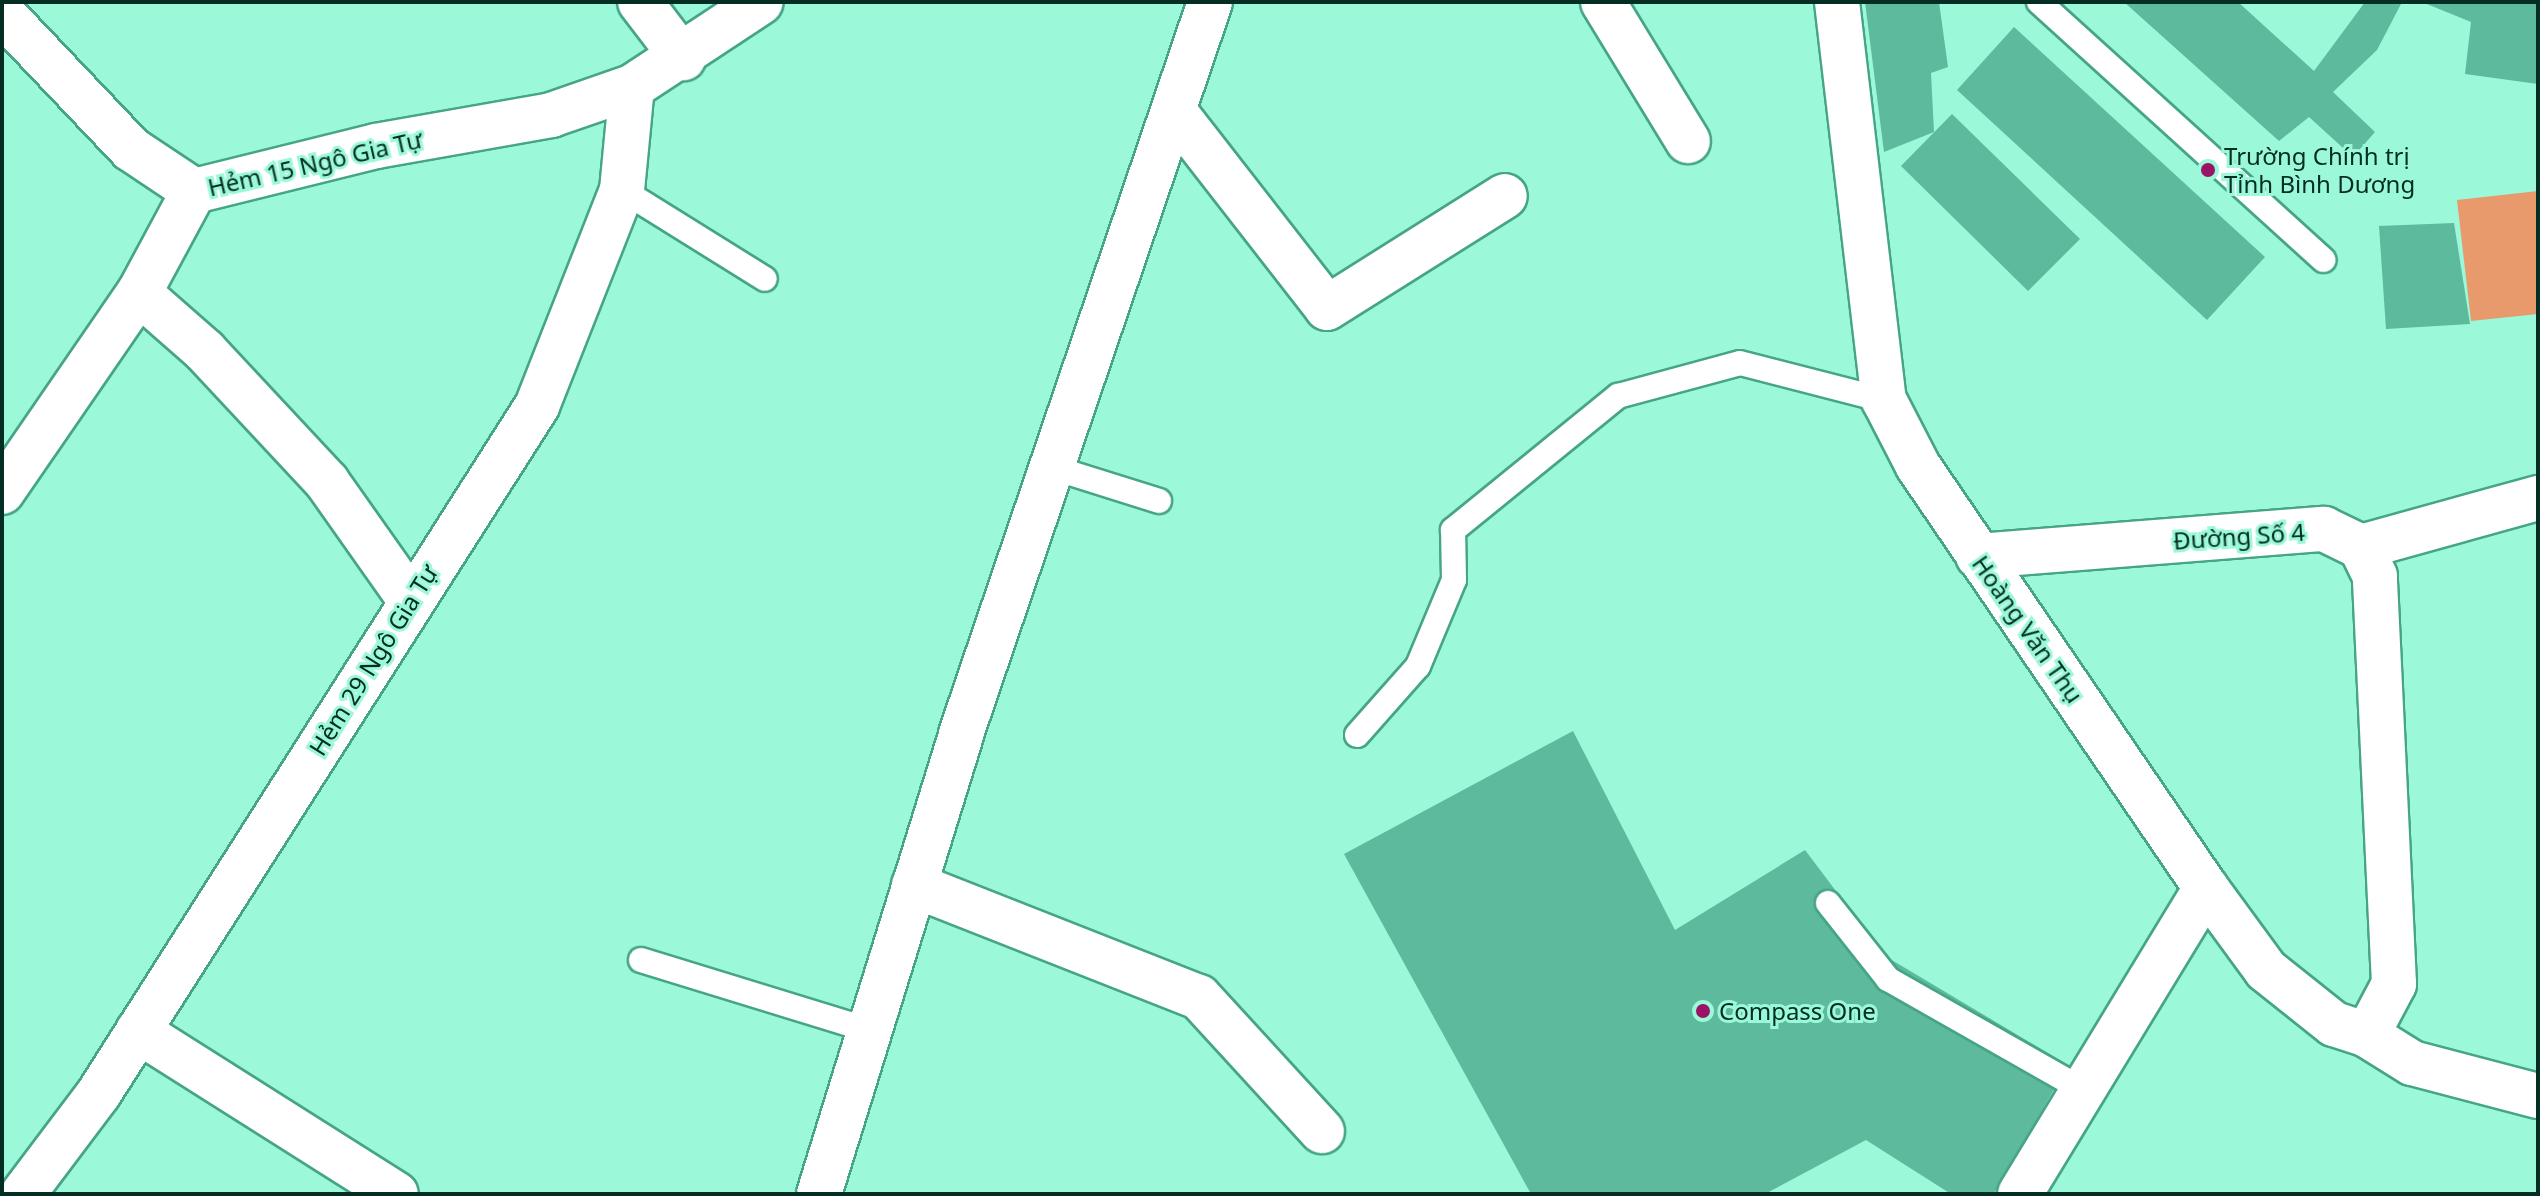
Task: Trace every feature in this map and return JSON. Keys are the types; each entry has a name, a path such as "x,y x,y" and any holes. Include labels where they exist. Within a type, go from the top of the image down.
{"street":[{"path":"640,2 683,58"},
{"name":"Hẻm 15 Ngô Gia Tự","path":"2,492 139,293 194,191 376,146 551,115 632,87 683,58 761,2"},
{"path":"819,1194 914,885 1177,115 1210,2"},
{"path":"1603,2 1688,141"},
{"name":"Hoàng Văn Thụ","path":"1837,2 1884,400 1978,556 2206,888 2266,970 2334,1024 2367,1035 2412,1063 2538,1096"},
{"path":"2,13 131,149 194,191"},
{"name":"Hẻm 29 Ngô Gia Tự","path":"23,1194 138,1031 537,406 622,190 632,87"},
{"path":"1177,115 1327,308 1505,196"},
{"path":"139,293 205,351 327,482 411,601"},
{"path":"2367,1035 2394,984 2375,576 2361,547 2538,498"},
{"name":"Đường Số 4","path":"1978,556 2324,529 2361,547"},
{"path":"914,885 1199,997 1322,1131"},
{"path":"2020,1194 2206,888"},
{"path":"138,1031 396,1194"}],"lane":[{"path":"2039,2 2324,260"},
{"path":"622,190 765,279"},
{"path":"1357,735 1418,666 1454,580 1453,530 1618,396 1740,363 1884,400"},
{"path":"1054,468 1159,501"},
{"path":"1828,903 1888,979 2083,1090"},
{"path":"641,960 869,1030"}],"shaded area":[{"path":"2538,191 2538,314 2471,321 2457,200"}],"building":[{"path":"1865,2 1939,2 1948,67 1931,73 1934,132 1884,152"},
{"path":"2124,2 2238,2 2314,71 2365,2 2402,2 2377,50 2333,92 2375,132 2353,157 2309,117 2279,141"},
{"path":"2422,2 2538,2 2538,84 2465,74 2471,22"},
{"path":"2014,27 2265,257 2207,320 1957,90"},
{"path":"1952,114 2080,239 2028,291 1901,166"},
{"path":"2454,223 2470,324 2386,329 2379,226"},
{"name":"Compass One","path":"1573,731 1675,930 1805,850 1885,956 2068,1065 1994,1194 1951,1194 1866,1140 1765,1194 1531,1194 1344,854"}],"place":[{"name":"Trường Chính trị Tỉnh Bình Dương","path":"2208,170"},
{"name":"Compass One","path":"1703,1011"}]}
